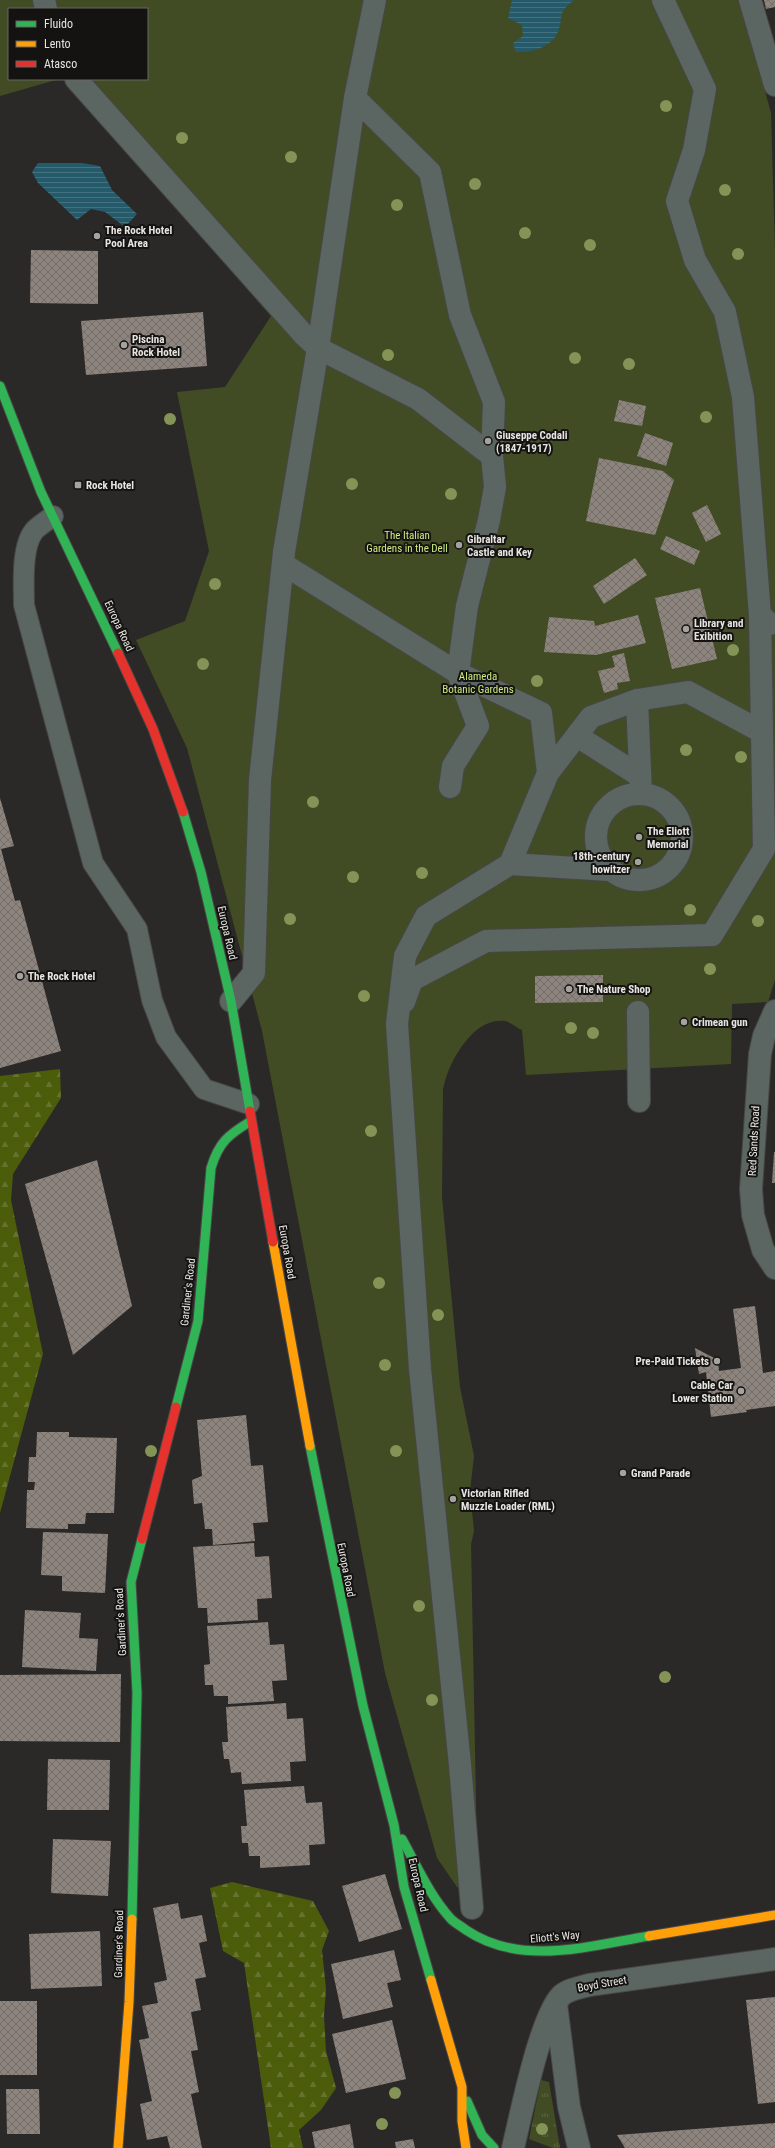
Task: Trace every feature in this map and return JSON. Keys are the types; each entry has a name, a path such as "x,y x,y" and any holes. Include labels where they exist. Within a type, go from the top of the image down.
{"main road":[{"name":"Europa Road","path":"0,386 30,466 128,674 169,772 201,872 231,1001 304,1417 336,1581 363,1706 394,1826 404,1887 462,2087 462,2122 466,2148"},
{"name":"Gardiner's Road","path":"118,2148 129,2002 137,1748 137,1693 131,1582 198,1321 211,1168 215,1154 224,1137 250,1112"},
{"name":"Eliott's Way","path":"394,1826 433,1896 452,1920 466,1931 480,1939 523,1951 562,1950 775,1915"},
{"path":"462,2087 473,2118 482,2135 494,2148"}],"street":[{"path":"231,1001 254,973 260,780 284,564 355,98 375,0"},
{"path":"397,1024 412,980 486,941 712,935 764,848 762,732 767,622 743,397 726,312 695,260 677,201 694,150 704,89 663,0"},
{"path":"750,0 775,85"},
{"path":"77,80 296,327 318,348 418,399 492,456"},
{"path":"355,98 430,172 460,315 494,402 492,456 495,487 489,520 467,606 458,673 478,726 453,766 450,787"},
{"path":"284,564 458,673 542,713 548,772"},
{"path":"510,864 548,772 591,717 637,700 688,692 762,732"},
{"path":"637,700 641,785"},
{"path":"577,736 641,785 670,808 678,820 682,835 680,849 674,862 663,873 636,886 610,870 601,859 596,846 596,832 599,819 608,808 618,799 641,785"},
{"path":"472,1908 459,1757 420,1369 397,1024 405,956 426,916 510,864 610,870"},
{"name":"Red Sands Road","path":"775,1011 764,1036 760,1054 751,1189 753,1215 758,1234 763,1250 775,1268"},
{"path":"638,1012 639,1100"},
{"name":"Boyd Street","path":"556,2002 562,1995 572,1989 590,1985 775,1958"},
{"path":"513,2148 538,2048 548,2019 556,2002"},
{"path":"556,2002 569,2107 579,2148"}],"lane":[{"path":"53,516 34,531 28,543 25,562 24,605 92,863 137,929 152,1000 166,1037 204,1089 250,1112"}],"green space":[{"name":"Alameda Botanic Gardens","path":"0,0 740,0 771,113 775,250 775,980 768,1002 732,1004 731,1064 526,1075 522,1030 505,1021 493,1021 482,1026 472,1034 456,1055 443,1090 442,1197 460,1387 474,1456 470,1491 474,1531 471,1544 478,1903 457,1887 437,1858 385,1673 262,1031 187,748 136,640 185,621 209,551 177,392 225,387 271,316 64,80 148,80 148,8 8,8 8,80 56,80 0,96"},
{"path":"60,1069 61,1098 13,1174 11,1200 43,1354 0,1513 0,1076"},
{"path":"232,1882 313,1901 329,1931 322,1950 326,1989 324,2015 326,2051 336,2088 321,2110 299,2130 303,2148 271,2148 244,1963 223,1951 210,1888"},
{"path":"541,2080 549,2082 560,2148 553,2148 529,2139"}],"water":[{"path":"512,0 574,0 564,9 557,34 554,39 539,49 516,52 513,43 523,36 522,25 508,18"},
{"path":"38,163 82,163 100,166 112,190 137,214 125,227 105,212 91,209 77,220 38,183 32,172"}],"building":[{"path":"764,0 775,0 775,7 766,9"},
{"path":"31,250 98,251 98,304 30,303"},
{"path":"203,312 207,366 86,375 81,321"},
{"path":"619,400 646,406 642,426 614,421"},
{"path":"645,433 673,443 666,466 637,456"},
{"path":"599,458 663,471 674,480 655,535 586,521"},
{"path":"707,505 721,534 706,542 692,513"},
{"path":"666,536 700,551 694,565 660,549"},
{"path":"635,558 647,575 604,604 593,586"},
{"name":"Library and Exibition","path":"700,588 717,659 672,669 655,598"},
{"path":"638,615 646,643 596,655 544,652 549,617 594,621 595,626"},
{"path":"624,653 630,681 617,683 618,689 604,693 598,671 615,667 612,656"},
{"name":"The Rock Hotel","path":"0,798 14,846 1,849 15,901 20,900 61,1051 0,1068"},
{"name":"The Nature Shop","path":"603,975 603,1002 535,1003 535,976"},
{"path":"774,1152 775,1183 772,1183"},
{"path":"97,1160 132,1306 73,1355 25,1184"},
{"path":"755,1306 763,1373 775,1371 775,1406 711,1417 706,1372 699,1374 695,1348 718,1360 719,1371 741,1368 733,1309"},
{"path":"246,1415 251,1466 263,1465 268,1522 253,1523 255,1541 213,1545 212,1529 205,1529 202,1503 194,1504 192,1480 202,1476 197,1420"},
{"path":"37,1432 69,1432 69,1437 117,1438 114,1513 86,1513 85,1524 68,1524 68,1529 26,1528 27,1490 34,1490 35,1482 28,1482 29,1457 36,1457"},
{"path":"43,1532 108,1534 105,1593 62,1591 62,1576 41,1575"},
{"path":"254,1543 255,1557 269,1556 272,1598 257,1599 258,1620 208,1623 207,1608 198,1608 193,1547"},
{"path":"25,1610 81,1613 79,1638 98,1639 96,1671 22,1667"},
{"path":"268,1622 270,1645 284,1644 287,1680 272,1681 274,1701 228,1704 228,1696 214,1696 213,1685 205,1685 204,1665 210,1664 207,1626"},
{"path":"121,1674 120,1742 0,1741 0,1675"},
{"path":"286,1703 287,1719 303,1718 306,1761 290,1762 291,1781 242,1784 241,1772 231,1773 229,1759 224,1759 222,1742 228,1742 226,1707"},
{"path":"48,1759 110,1760 109,1810 47,1810"},
{"path":"304,1786 306,1803 322,1802 325,1844 309,1845 310,1865 260,1868 260,1856 249,1856 248,1843 242,1843 241,1826 247,1826 244,1790"},
{"path":"53,1839 111,1841 108,1896 51,1893"},
{"path":"385,1874 402,1929 359,1942 342,1886"},
{"path":"178,1903 181,1919 202,1915 207,1941 199,1943 206,1977 195,1979 201,2010 191,2012 198,2050 191,2051 199,2092 191,2094 202,2148 170,2148 167,2136 147,2140 140,2104 152,2101 139,2040 149,2038 142,2006 158,2003 154,1983 167,1980 153,1908"},
{"path":"100,1931 102,1986 31,1989 29,1934"},
{"path":"394,1950 401,1980 387,1983 393,2007 343,2019 331,1964"},
{"path":"775,1997 775,2102 758,2104 746,2000"},
{"path":"0,2001 37,2001 37,2075 0,2075"},
{"path":"392,2020 406,2079 346,2093 332,2034"},
{"path":"6,2089 39,2089 40,2134 7,2134"},
{"path":"775,2123 775,2148 625,2148 617,2135"},
{"path":"350,2124 354,2148 315,2148 312,2132"},
{"path":"413,2139 415,2148 396,2148 395,2142"}],"traffic: fast":[{"path":"0,386 41,492 118,653"},
{"path":"183,812 201,872 231,1001 250,1111"},
{"path":"176,1407 198,1321 211,1168 217,1152 225,1140 251,1121"},
{"path":"310,1446 363,1706 394,1825 404,1887 431,1980"},
{"path":"132,1919 137,1693 131,1582 142,1539"},
{"path":"402,1839 424,1880 443,1910 456,1923 487,1941 509,1948 532,1951 555,1951 649,1936"},
{"path":"467,2101 482,2135 494,2148"}],"traffic: slow":[{"path":"273,1242 310,1446"},
{"path":"649,1936 775,1915"},
{"path":"118,2148 129,2002 132,1919"},
{"path":"431,1980 462,2087 462,2121 466,2148"}],"traffic: jam":[{"path":"118,653 153,729 183,812"},
{"path":"250,1111 273,1242"},
{"path":"142,1539 176,1407"}],"place":[{"name":"The Rock Hotel Pool Area","path":"97,236"},
{"name":"Piscina Rock Hotel","path":"124,345"},
{"name":"Giuseppe Codali (1847-1917)","path":"488,441"},
{"name":"Rock Hotel","path":"78,485"},
{"name":"Gibraltar Castle and Key","path":"459,545"},
{"name":"Library and Exibition","path":"686,629"},
{"name":"The Eliott Memorial","path":"639,837"},
{"name":"18th-century howitzer","path":"638,862"},
{"name":"The Rock Hotel","path":"20,976"},
{"name":"The Nature Shop","path":"569,989"},
{"name":"Crimean gun","path":"684,1022"},
{"name":"Pre-Paid Tickets","path":"717,1361"},
{"name":"Cable Car Lower Station","path":"741,1391"},
{"name":"Grand Parade","path":"623,1473"},
{"name":"Victorian Rifled Muzzle Loader (RML)","path":"453,1499"}],"park label":[{"name":"The Italian Gardens in the Dell","path":"407,541"}]}
